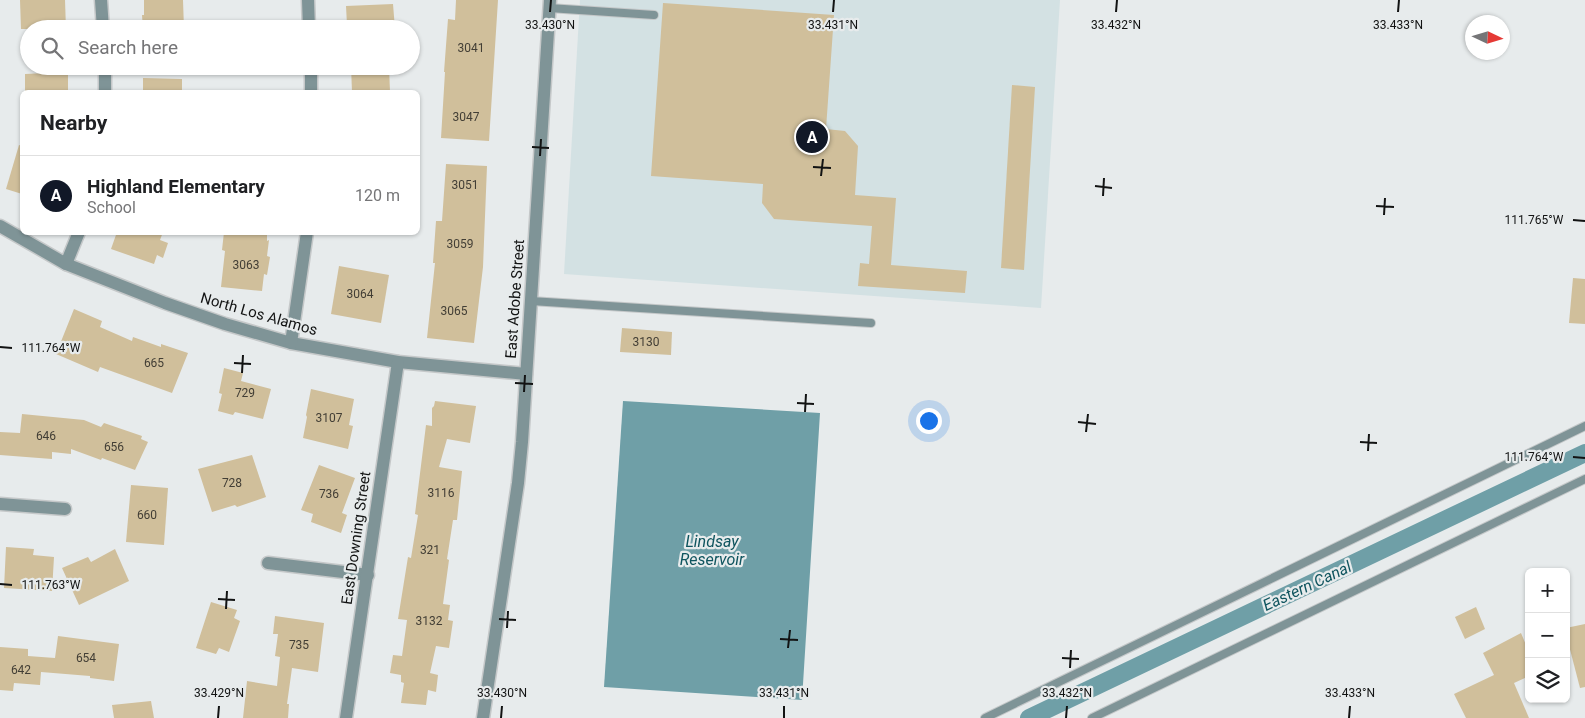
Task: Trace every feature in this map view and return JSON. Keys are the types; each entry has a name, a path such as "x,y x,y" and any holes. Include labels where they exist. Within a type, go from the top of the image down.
{"street":[{"path":"101,0 102,20"},
{"path":"308,0 309,20"},
{"name":"East Adobe Street","path":"483,718 518,483 550,4"},
{"path":"105,75 105,90"},
{"path":"311,75 311,90"},
{"name":"North Los Alamos","path":"0,226 66,264 165,303 225,324 291,343 398,362 526,374"},
{"path":"66,264 78,235"},
{"path":"291,343 307,235"},
{"name":"East Downing Street","path":"346,718 398,362"},
{"path":"0,504 65,509"},
{"path":"268,563 368,575"}],"lane":[{"path":"550,4 654,15"},
{"path":"531,301 870,323"},
{"path":"984,718 1585,426"},
{"path":"1092,718 1585,479"}],"shaded area":[{"path":"580,0 1060,0 1041,308 564,274"}],"water":[{"name":"Lindsay Reservoir","path":"623,401 820,413 802,700 604,687"}],"building":[{"path":"20,0 65,0 66,20 21,20"},
{"path":"144,0 183,0 184,20 142,20 142,15 144,15"},
{"path":"456,0 498,0 489,141 441,138 448,19 455,20"},
{"path":"663,3 834,15 826,129 845,131 858,146 855,195 896,198 891,265 967,271 965,293 858,286 860,263 869,264 872,226 774,219 762,203 763,184 651,176"},
{"path":"393,4 394,20 347,20 346,6"},
{"path":"25,75 68,75 68,90 25,90"},
{"path":"351,75 389,75 390,90 352,90"},
{"path":"143,78 182,79 182,90 143,90"},
{"path":"1012,85 1035,87 1024,270 1001,268"},
{"path":"19,145 20,193 6,189"},
{"path":"446,164 487,166 483,267 474,343 427,338 435,263 433,263 436,221 442,221"},
{"path":"116,235 162,235 160,240 168,243 163,258 157,255 154,264 111,249"},
{"path":"224,235 267,235 267,241 269,240 267,256 270,257 267,275 264,274 262,291 221,287 225,251 222,250"},
{"path":"339,266 389,275 381,323 331,314"},
{"path":"1573,278 1585,279 1585,324 1569,323"},
{"path":"74,309 102,321 100,327 132,341 133,337 161,347 161,344 188,353 172,393 100,367 98,372 56,354"},
{"path":"622,328 672,332 671,355 620,352"},
{"path":"224,368 243,373 241,381 271,389 263,419 235,412 233,415 218,411 222,394 219,393"},
{"path":"311,389 354,399 349,425 353,426 348,449 303,438"},
{"path":"435,401 476,406 470,443 447,439 439,467 462,471 457,520 453,520 447,559 449,560 443,604 450,605 448,620 453,621 449,648 436,646 430,673 438,675 436,692 428,690 426,705 401,703 404,683 401,682 401,675 390,673 393,655 402,656 407,620 398,619 408,557 411,558 418,515 415,514 426,425 432,426 432,408"},
{"path":"22,414 84,420 101,427 104,423 142,436 141,439 148,442 135,470 71,449 71,454 52,452 52,459 0,455 0,432 20,433"},
{"path":"252,455 266,497 237,507 235,505 212,512 198,469"},
{"path":"319,465 355,478 342,513 347,515 341,533 311,522 313,514 301,510"},
{"path":"131,485 168,488 164,545 126,542"},
{"path":"6,547 34,549 33,555 54,557 52,591 4,588"},
{"path":"115,549 129,581 79,605 62,568 88,557 91,562"},
{"path":"211,602 237,610 234,618 240,621 229,652 219,648 216,654 196,648"},
{"path":"1476,607 1485,629 1465,639 1455,617"},
{"path":"275,616 324,623 318,672 292,668 287,704 289,704 288,718 243,718 247,681 277,686 280,657 275,656 278,634 273,634"},
{"path":"1585,624 1585,687 1580,688 1570,649 1570,627"},
{"path":"1521,633 1525,642 1525,678 1514,683 1529,718 1466,718 1454,694 1494,675 1483,653"},
{"path":"58,636 119,644 114,681 90,678 90,676 41,672 40,685 14,683 13,691 0,690 0,647 28,649 28,656 55,658"},
{"path":"151,701 154,718 114,718 112,705"}],"waterway":[{"name":"Eastern Canal","path":"1029,718 1585,453"}],"place":[{"name":"Highland Elementary","path":"812,137"}]}
